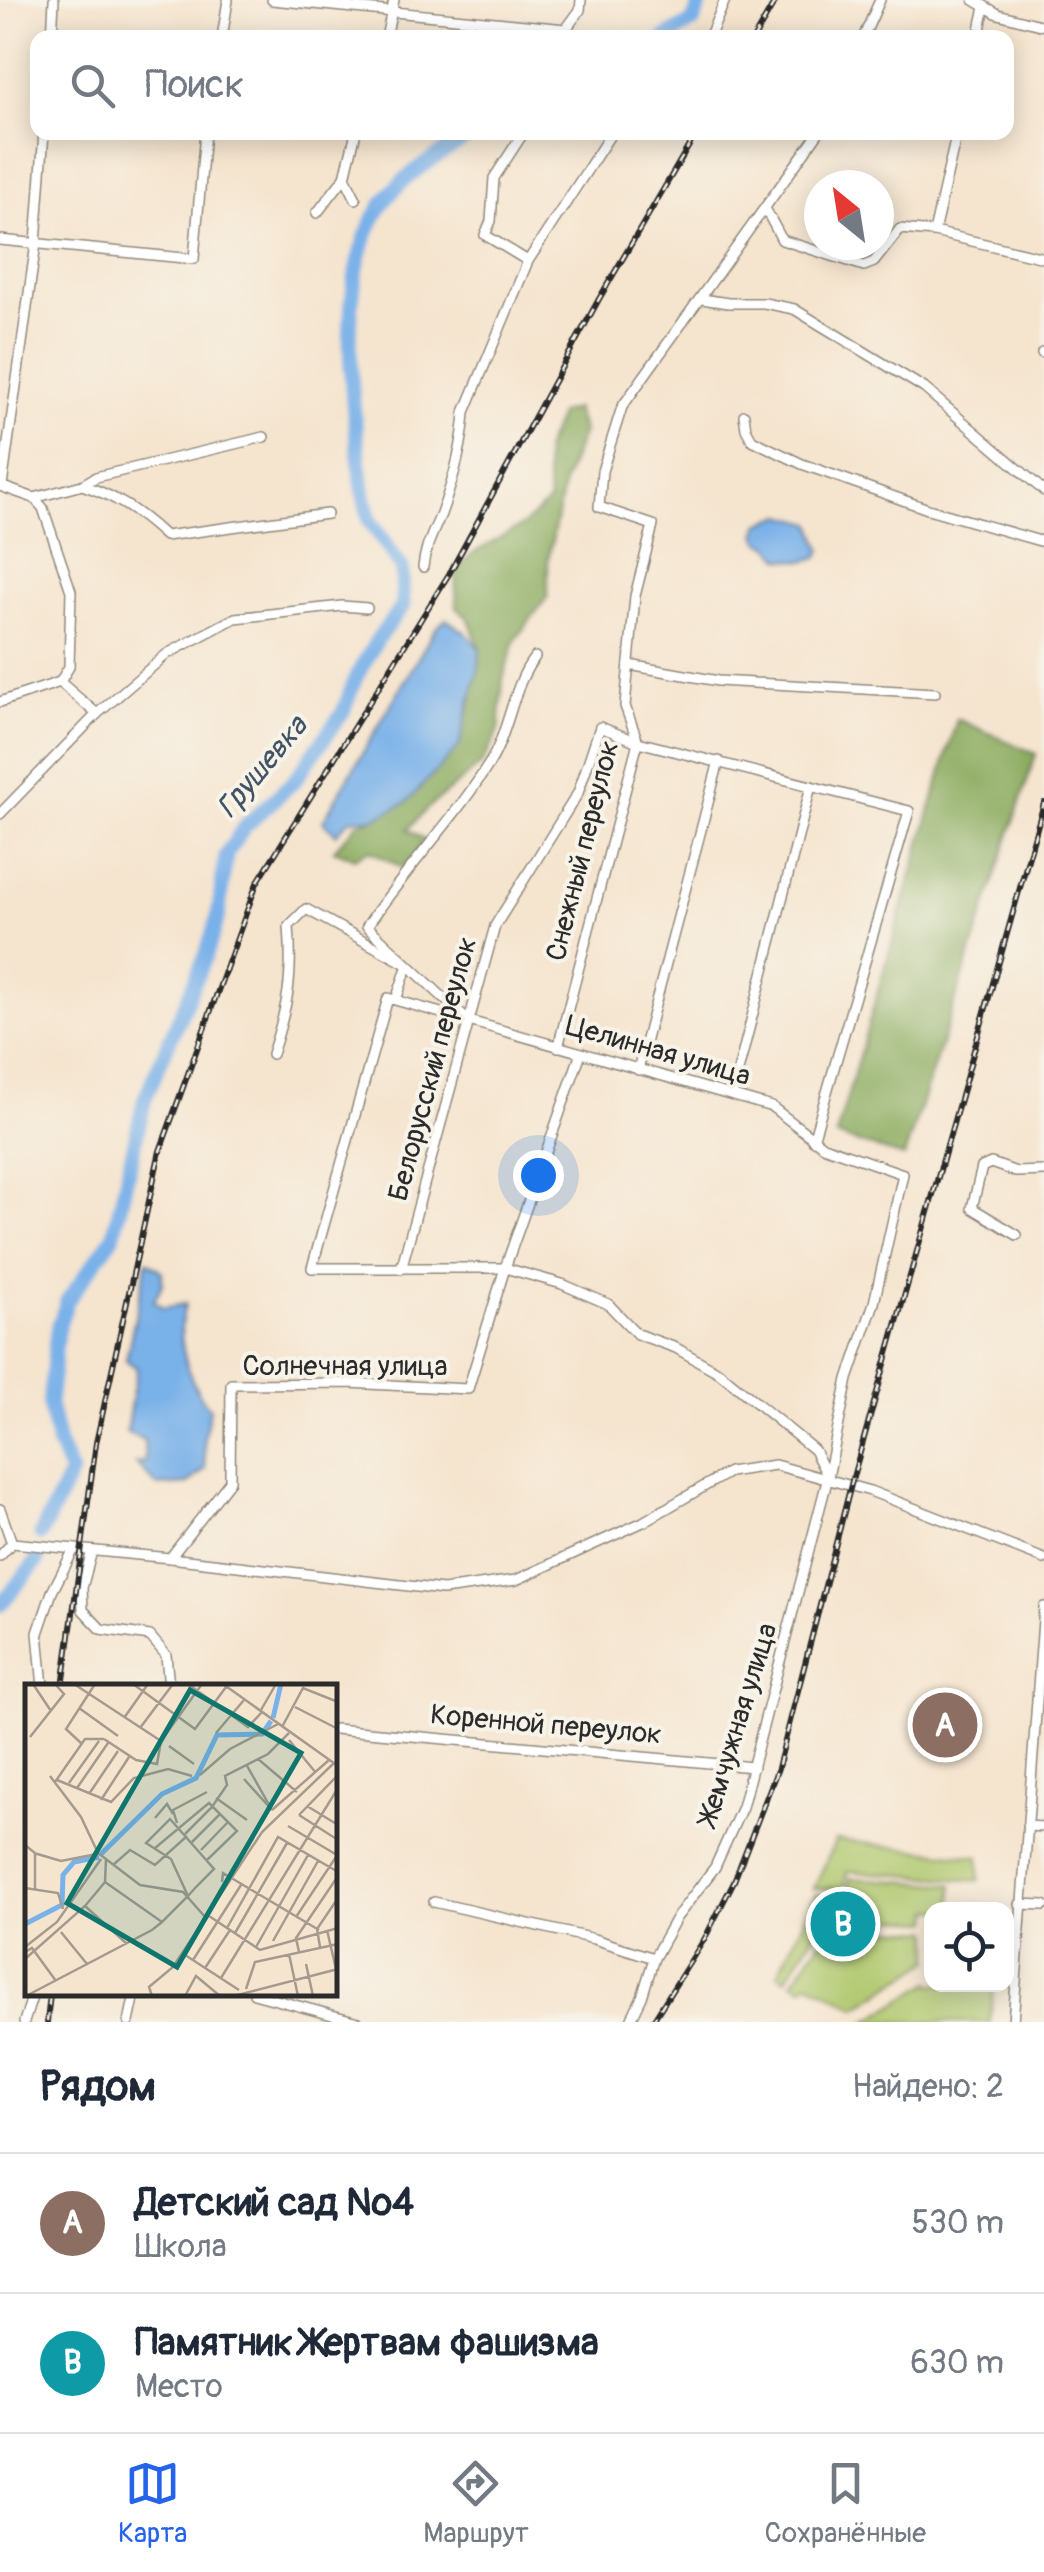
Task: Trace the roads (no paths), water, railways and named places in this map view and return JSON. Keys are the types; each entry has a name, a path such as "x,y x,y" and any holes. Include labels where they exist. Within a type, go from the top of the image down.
{"street":[{"path":"52,30 54,0"},
{"path":"223,30 228,0"},
{"path":"272,0 566,28 580,10 581,0"},
{"path":"388,30 394,0"},
{"path":"711,30 724,0"},
{"path":"867,30 880,0"},
{"path":"974,0 985,8 1044,26"},
{"path":"980,30 985,8"},
{"path":"0,702 60,682 69,667 71,591 43,508 34,498 1,486 36,243 43,140"},
{"path":"0,240 194,259 204,140"},
{"path":"317,213 345,177 354,140"},
{"path":"518,140 494,178 492,221 484,235 528,261"},
{"path":"423,567 425,547 454,473 465,412 528,261 607,140"},
{"path":"702,299 814,140"},
{"path":"934,232 955,140"},
{"path":"345,177 356,200"},
{"path":"766,210 782,240 864,266 874,262 900,228 934,232 1044,258"},
{"path":"702,299 794,309 924,388 1044,491"},
{"name":"Снежный переулок","path":"558,1047 638,742 625,706 636,596 653,525 599,506 602,471 622,407 702,299"},
{"path":"744,415 752,440 802,464 928,508 1044,539"},
{"path":"34,498 96,478 264,437"},
{"path":"82,485 111,494 165,536 327,514"},
{"path":"0,814 97,714 167,654 235,618 342,606 368,608"},
{"path":"469,1022 367,926 491,762 510,721 528,665 535,657"},
{"path":"629,665 718,681 934,693"},
{"path":"60,682 97,714"},
{"name":"Белорусский переулок","path":"401,1269 495,926 578,793 600,727 638,742"},
{"path":"638,742 909,811 813,1140"},
{"path":"638,1070 720,761"},
{"path":"732,1094 810,786"},
{"path":"272,1054 288,1006 292,969 290,926 306,909 408,964"},
{"path":"408,964 392,999 312,1268 505,1268 562,1284 608,1304 638,1334 676,1348 720,1372 814,1450 828,1477"},
{"name":"Целинная улица","path":"392,999 772,1107 813,1140 903,1174"},
{"path":"505,1268 580,1053"},
{"path":"1016,1235 972,1208 982,1166 991,1163 1016,1172 1044,1171"},
{"name":"Жемчужная улица","path":"630,2022 654,1958 676,1918 715,1868 742,1808 828,1477 848,1379 874,1303 903,1174"},
{"name":"Солнечная улица","path":"170,1558 230,1481 231,1384 348,1383 468,1389 505,1268"},
{"path":"12,1543 443,1590 516,1580 643,1522 729,1472 775,1465 828,1477 1044,1559"},
{"path":"0,1509 12,1543"},
{"path":"0,1556 12,1543"},
{"path":"42,1684 38,1632 74,1548"},
{"path":"92,1550 82,1588 82,1610 101,1629 150,1636 166,1655 169,1684"},
{"path":"1013,2022 1044,1607"},
{"name":"Коренной переулок","path":"338,1729 753,1766"},
{"path":"1027,1826 1044,1827"},
{"path":"434,1902 594,1938 654,1958"},
{"path":"1020,1904 1044,1905"},
{"path":"24,2022 31,1997"},
{"path":"129,2022 133,1997"},
{"path":"265,1997 358,2022"}],"water":[{"path":"783,515 812,523 822,550 818,557 805,561 782,559 761,542 757,534 760,524"},
{"path":"446,619 480,649 459,747 406,803 375,818 350,819 336,834 323,821 435,629"},
{"path":"147,1261 162,1271 162,1284 154,1301 163,1308 186,1304 181,1329 185,1358 195,1386 210,1408 204,1438 205,1469 188,1484 157,1486 136,1463 145,1462 144,1440 126,1432 137,1368 126,1360"}],"waterway":[{"name":"Грушевка","path":"679,30 693,22 702,0"},
{"name":"Грушевка","path":"41,1534 71,1473 58,1444 49,1404 57,1331 67,1301 113,1237 145,1098 206,955 218,917 226,855 244,827 294,781 343,712 356,677 378,638 403,606 402,568 370,521 364,496 351,377 353,289 362,249 376,214 407,177 462,140"},
{"name":"Грушевка","path":"0,1605 38,1560"}],"railway":[{"path":"759,30 776,0"},
{"path":"63,1684 96,1443 160,1151 257,883 449,574 599,299 692,140"},
{"path":"652,2022 705,1938 734,1881 778,1768 853,1477 1044,803"},
{"path":"47,2022 50,1997"}],"place":[{"name":"Детский сад №4","path":"945,1725"},
{"name":"Памятник Жертвам фашизма","path":"843,1924"}]}
